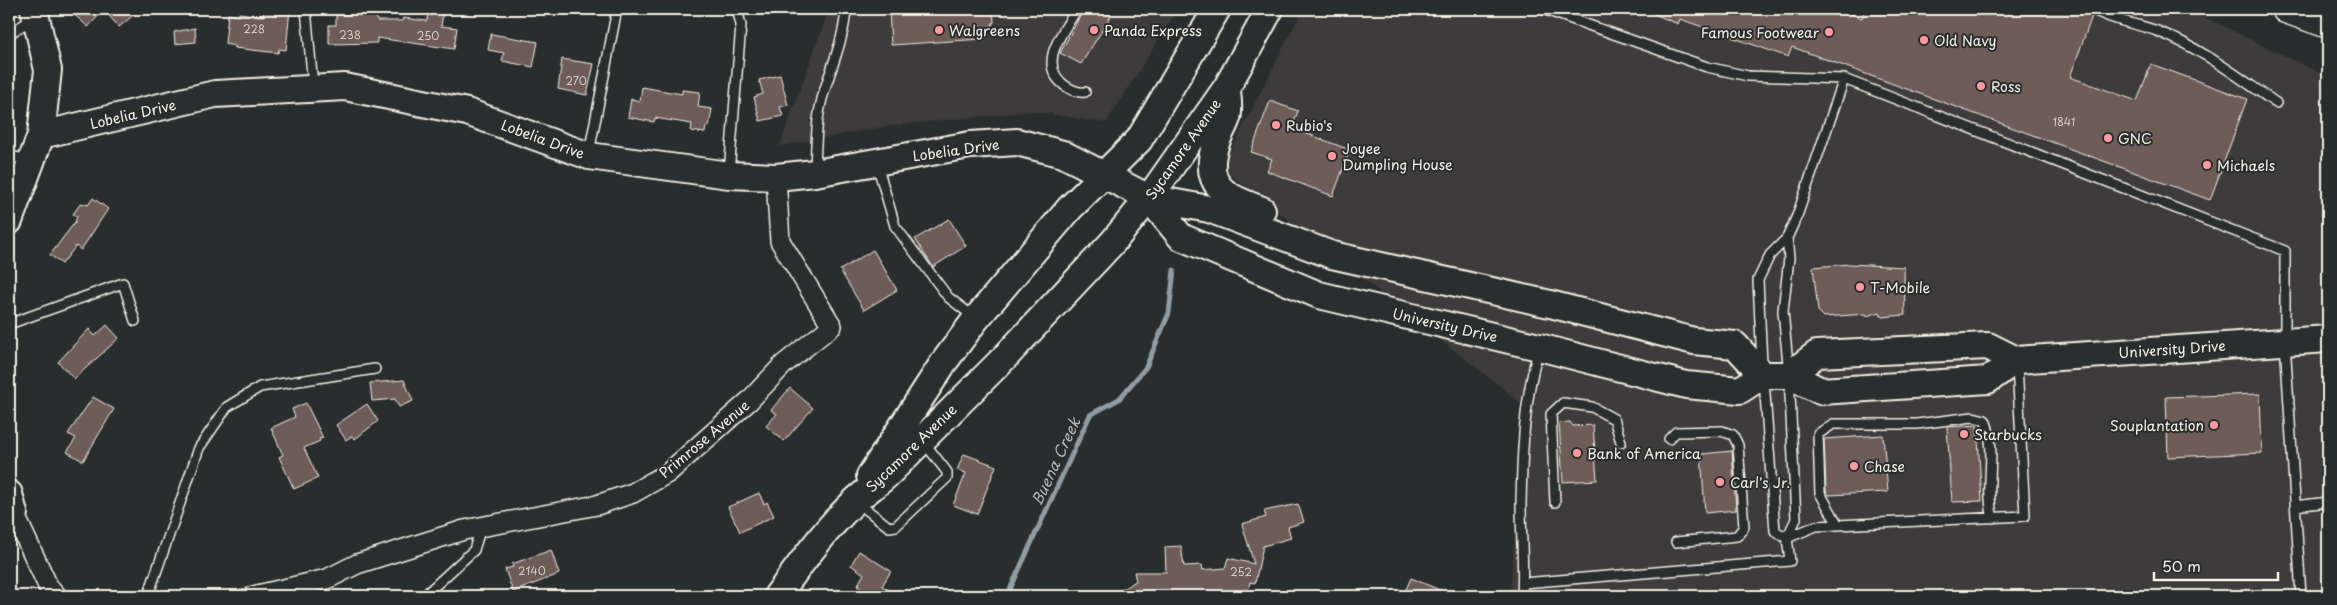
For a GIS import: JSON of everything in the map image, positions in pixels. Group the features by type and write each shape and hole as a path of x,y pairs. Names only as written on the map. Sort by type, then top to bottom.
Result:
{"highway":[{"path":"2286,9 2328,23"},
{"path":"2298,9 2328,23"}],"street":[{"name":"Sycamore Avenue","path":"855,500 944,362 976,319 1070,208 1139,140 1217,9"},
{"name":"Sycamore Avenue","path":"855,500 878,484 1013,348 1112,243 1148,198 1227,87 1270,9"},
{"path":"9,221 21,158 41,135 48,70 35,13"},
{"name":"Lobelia Drive","path":"41,135 215,94 344,87 467,112 589,156 729,175 776,178 815,173 970,145 1017,142 1063,154 1104,174"},
{"path":"1227,87 1228,116 1216,143 1212,162 1213,180 1231,198 1323,234 1360,261"},
{"name":"University Drive","path":"1104,174 1148,198 1209,209 1332,254 1550,304 1694,341 1735,345 1763,375 1740,390 1686,385 1539,347 1320,295 1181,237 1148,198"},
{"name":"Primrose Avenue","path":"253,596 327,579 357,564 464,530 596,504 640,489 668,473 749,401 784,364 832,326 780,241 776,178"},
{"name":"University Drive","path":"2016,360 2328,339"},
{"path":"1763,375 1789,375 1821,391 1988,380 2016,360 1988,346 1818,354 1789,375"},
{"path":"777,596 815,543 855,500"},
{"path":"11,507 48,586 57,596"}],"lane":[{"path":"306,9 314,88"},
{"path":"589,156 617,9"},
{"path":"729,175 741,25 737,9"},
{"path":"815,173 817,133 822,100 840,48 846,9"},
{"path":"1077,9 1053,49 1051,59 1054,72 1060,81 1075,92 1086,92"},
{"path":"1543,9 1707,67 1748,76 1844,79 2285,251 2285,342 2301,596"},
{"path":"2092,9 2106,17 2157,32 2209,57 2276,103"},
{"path":"9,34 35,13"},
{"path":"1787,538 1775,531 1758,280 1770,255 1787,238 1797,216 1844,79"},
{"path":"876,161 895,226 948,297 976,319"},
{"path":"1523,583 1790,561 1787,538 1796,519 1789,375 1783,311 1790,258 1787,238"},
{"path":"9,324 123,283 135,321"},
{"path":"1522,596 1521,504 1525,420 1530,380 1539,347"},
{"path":"1787,538 1816,526 2025,516 2016,360"},
{"path":"148,596 199,448 226,407 260,387 375,369"},
{"path":"1555,502 1550,414 1563,403 1592,408 1614,420 1621,442"},
{"path":"1838,525 1820,493 1818,434 1833,424 1917,424 1973,417 1986,420 1991,432 1988,501 1993,518"},
{"path":"1669,439 1676,432 1722,431 1733,435 1738,445 1744,527 1737,536 1676,542"},
{"path":"855,500 890,527 896,526 947,478 947,472 922,439"},
{"path":"2295,506 2328,502"},
{"path":"424,596 474,550 482,527"}],"shaded area":[{"path":"829,9 1178,9 1106,123 1033,111 888,126 780,146"},
{"path":"1303,9 2188,9 2328,77 2328,596 1510,596 1524,405 1222,168"}],"building":[{"path":"68,9 141,9 119,27 104,10 88,27"},
{"path":"264,9 290,9 286,50 279,49 278,53 235,48 235,46 225,44 228,14 239,16 239,13 263,16"},
{"name":"Walgreens","path":"889,9 993,9 994,22 982,39 891,45"},
{"path":"1084,9 1098,9 1111,16 1081,64 1060,53"},
{"path":"1642,9 1838,9 1862,18 1865,9 2080,9 2092,16 2070,77 2137,101 2151,64 2247,99 2210,200 1792,47 1788,57 1680,19 1678,24"},
{"path":"428,12 443,14 441,26 457,28 454,49 377,38 377,43 329,44 329,25 336,25 336,15 376,14 377,21 402,21 403,18 427,21"},
{"path":"195,28 196,42 175,44 174,32"},
{"path":"491,34 538,42 533,67 502,61 504,53 488,50"},
{"path":"562,59 594,64 587,95 558,89"},
{"path":"780,75 788,105 780,107 783,116 760,121 754,97 763,94 759,80"},
{"path":"642,87 682,94 682,90 700,92 698,107 712,109 709,127 706,126 705,133 691,131 692,124 655,118 654,122 628,117 631,99 640,101"},
{"path":"1270,101 1298,111 1292,128 1350,150 1333,196 1267,171 1272,159 1251,152"},
{"path":"93,198 108,209 81,250 76,246 62,264 50,255 75,222 77,217 73,214 81,203 88,205"},
{"path":"949,219 966,246 933,267 915,239"},
{"path":"873,250 897,290 864,310 840,270"},
{"name":"T-Mobile","path":"1850,264 1904,267 1905,315 1882,317 1880,312 1867,316 1866,314 1824,317 1818,311 1813,267"},
{"path":"107,325 119,338 74,379 58,362 89,329 95,336"},
{"path":"404,380 413,401 399,407 395,399 372,401 370,383"},
{"path":"790,388 813,408 784,441 766,426 777,414 771,410"},
{"name":"Souplantation","path":"2260,394 2262,453 2168,457 2166,397"},
{"path":"93,397 114,409 83,461 67,452 76,438 68,434"},
{"path":"306,403 323,438 304,448 318,478 294,489 279,457 283,455 271,428 295,417 292,409"},
{"path":"367,404 378,421 355,439 352,436 346,440 336,425"},
{"path":"1570,422 1573,426 1593,425 1597,480 1563,482 1559,423"},
{"path":"1977,425 1982,501 1952,502 1947,427"},
{"name":"Chase","path":"1883,435 1888,492 1829,495 1826,491 1824,439"},
{"name":"Carl's Jr.","path":"1732,451 1736,510 1705,513 1701,454"},
{"path":"964,454 996,466 977,514 953,505 966,473 957,470"},
{"path":"759,493 764,504 767,502 774,516 740,532 728,507"},
{"path":"1298,504 1304,522 1288,527 1291,538 1263,546 1255,583 1250,582 1247,596 1110,596 1136,581 1134,572 1166,572 1165,547 1181,546 1184,566 1202,565 1203,570 1225,568 1228,558 1254,564 1242,524 1266,517 1264,511"},
{"path":"551,550 559,574 513,592 505,569 513,567 512,564"},
{"path":"859,551 891,571 882,586 899,596 873,596 857,586 864,574 851,565"},
{"path":"1411,578 1454,596 1403,596"}],"waterway":[{"name":"Buena Creek","path":"1007,596 1090,415 1119,399 1146,367 1169,313 1174,270"}],"place":[{"name":"Walgreens","path":"939,30"},
{"name":"Panda Express","path":"1094,30"},
{"name":"Famous Footwear","path":"1829,32"},
{"name":"Old Navy","path":"1924,40"},
{"name":"Ross","path":"1981,86"},
{"name":"Rubio's","path":"1276,125"},
{"name":"GNC","path":"2108,138"},
{"name":"Joyee Dumpling House","path":"1332,156"},
{"name":"Michaels","path":"2207,165"},
{"name":"T-Mobile","path":"1860,287"},
{"name":"Souplantation","path":"2214,425"},
{"name":"Starbucks","path":"1964,434"},
{"name":"Bank of America","path":"1577,453"},
{"name":"Chase","path":"1854,466"},
{"name":"Carl's Jr.","path":"1720,482"}]}
